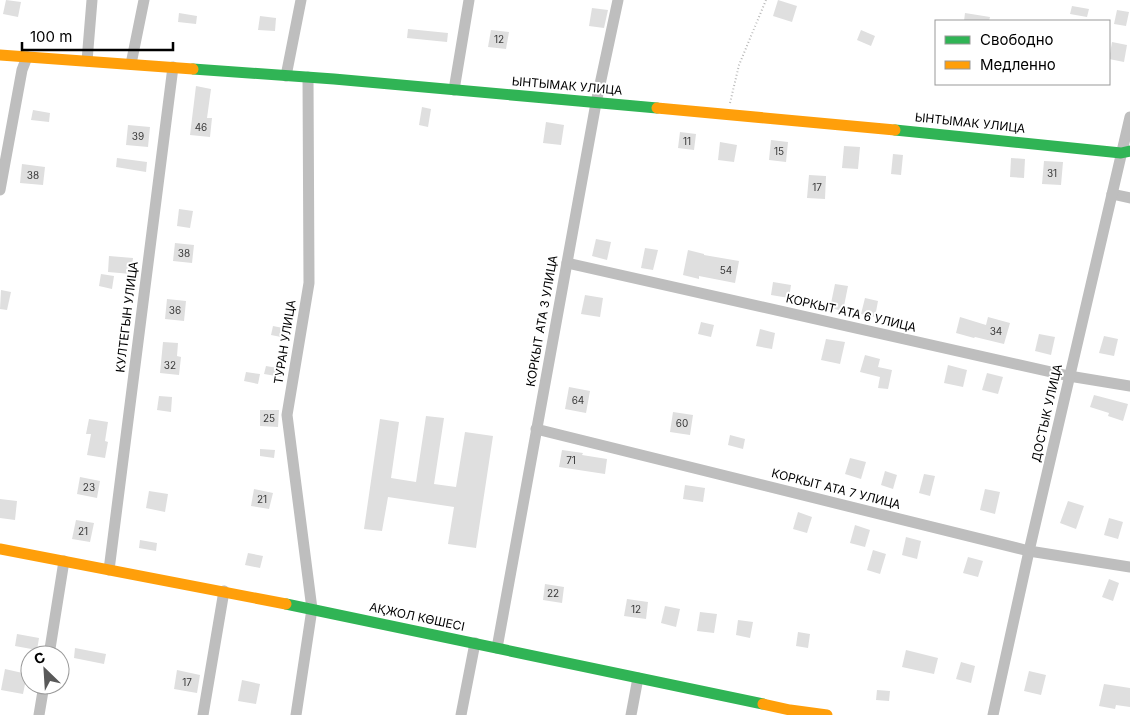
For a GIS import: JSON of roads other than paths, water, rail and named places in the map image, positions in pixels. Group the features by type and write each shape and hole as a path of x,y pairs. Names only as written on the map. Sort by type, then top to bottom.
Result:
{"street":[{"path":"87,61 92,0"},
{"path":"131,64 144,0"},
{"path":"286,76 300,0"},
{"path":"454,90 469,0"},
{"name":"КОРКЫТ АТА 3 УЛИЦА","path":"496,648 596,103 618,0"},
{"name":"ЫНТЫМАК УЛИЦА","path":"0,55 308,77 928,132 1125,152"},
{"path":"0,190 22,70 27,56"},
{"name":"КУЛТЕГЫН УЛИЦА","path":"109,570 173,68"},
{"name":"ТУРАН УЛИЦА","path":"296,715 312,609 287,415 309,283 308,77"},
{"name":"ДОСТЫК УЛИЦА","path":"993,715 1069,376 1112,194 1125,152 1130,117"},
{"path":"1112,194 1130,198"},
{"name":"КОРКЫТ АТА 6 УЛИЦА","path":"567,263 1069,376 1130,386"},
{"name":"КОРКЫТ АТА 7 УЛИЦА","path":"536,430 1029,551 1130,567"},
{"name":"АҚЖОЛ КӨШЕСІ","path":"0,549 312,609 789,712 827,715"},
{"path":"51,645 64,561"},
{"path":"203,715 224,591"},
{"path":"461,715 474,644"},
{"path":"631,715 638,678"},
{"path":"39,715 42,695"}]}
